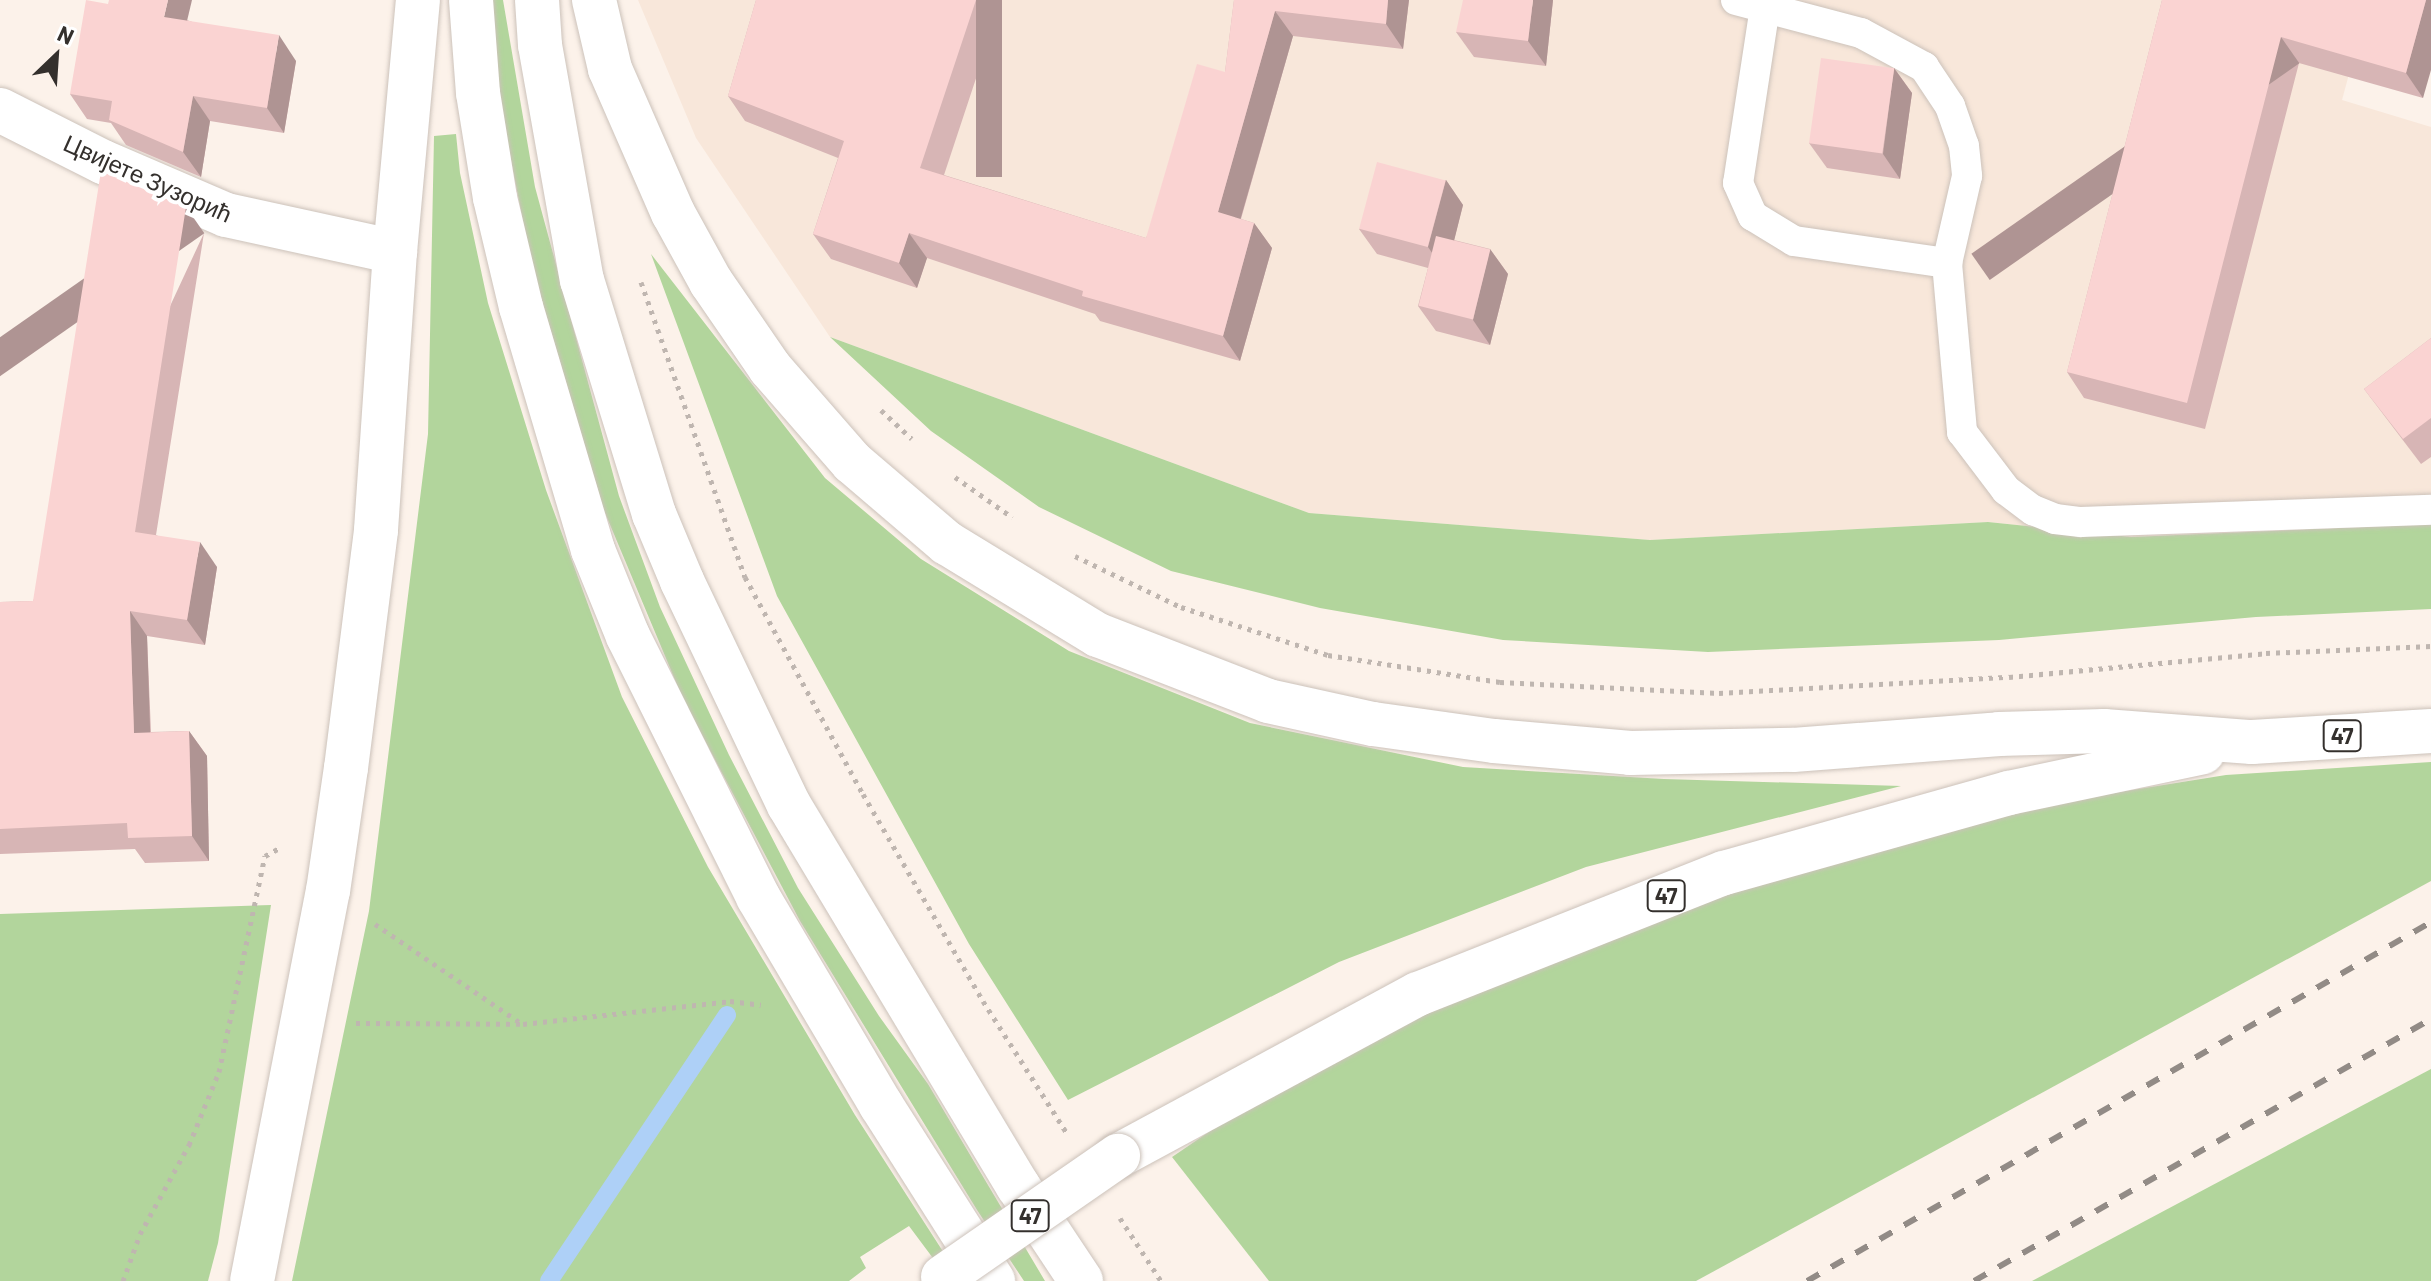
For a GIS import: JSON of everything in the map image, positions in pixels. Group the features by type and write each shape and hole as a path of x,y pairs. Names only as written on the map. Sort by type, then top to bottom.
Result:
{"main road":[{"path":"252,1281 328,891 376,530 395,252 418,0"},
{"path":"471,0 478,93 495,198 521,307 593,550 628,636 751,883 815,994 993,1281"},
{"path":"537,0 545,75 582,280 654,514 682,581 789,805 1018,1186 1081,1281"},
{"path":"594,0 610,69 673,213 711,282 770,368 852,462 947,543 1098,635 1268,701 1373,724 1494,741 1630,753 1793,750 1999,734 2104,731 2252,742"},
{"name":"Цвијете Зузорић","path":"0,110 128,174 226,215 395,252"},
{"name":"47","path":"940,1279 1118,1156 1418,994 1724,873 2009,793 2252,742 2431,731"}],"lane":[{"path":"1947,263 1794,241 1753,216 1738,183 1750,3 1861,33 1924,67 1950,106 1964,146 1967,176 1947,263 1962,432 2006,490 2033,510 2055,519 2081,522 2431,510"}],"path":[{"path":"639,277 745,577 887,835 983,1001 1072,1142"},
{"path":"874,404 919,446"},
{"path":"953,475 1013,518"},
{"path":"1063,550 1181,607 1328,655 1500,682 1719,693 2009,677 2266,653 2431,646"},
{"path":"278,862 283,832"},
{"path":"123,1281 140,1234 189,1145 219,1072 265,856 281,847"},
{"path":"328,891 523,1024"},
{"path":"303,1023 523,1024 730,1001 764,1006 815,994"},
{"path":"1112,1206 1161,1281"}],"shaded area":[{"path":"638,0 2369,0 2342,100 2431,127 2431,524 2131,537 1988,522 1650,540 1309,513 830,337 696,138"}],"green space":[{"path":"488,0 503,0 535,187 619,496 660,607 729,755 798,888 879,1016 928,1084 1045,1281 1024,1281 977,1210 800,921 683,699 603,508 532,267 500,104"},
{"path":"456,134 460,173 488,303 546,490 622,697 708,867 855,1115 962,1281 950,1281 909,1226 860,1257 866,1268 849,1281 292,1281 369,911 428,434 434,136"},
{"path":"651,254 825,478 921,559 1069,651 1250,723 1463,767 1664,779 1901,786 1586,867 1339,962 1068,1100 969,944 777,596"},
{"path":"830,337 1309,513 1650,540 1988,522 2131,537 2431,524 2431,609 2256,617 1999,640 1708,652 1503,640 1320,608 1171,571 1039,507 931,431"},
{"path":"2431,762 2431,881 1696,1281 1269,1281 1172,1157 1406,998 1688,893 1981,814 2226,775"},
{"path":"271,905 218,1243 208,1281 0,1281 0,914"},
{"path":"2431,1069 2431,1281 2032,1281"}],"building":[{"path":"86,0 108,4 109,0 168,0 164,17 279,35 267,108 193,96 183,152 109,120 112,101 70,94"},
{"path":"756,0 976,0 920,168 1146,238 1197,64 1225,72 1234,0 1388,0 1386,24 1275,11 1218,212 1254,223 1223,336 1082,296 1083,291 909,233 899,263 813,234 844,141 728,96"},
{"path":"1463,0 1533,0 1528,41 1456,32"},
{"path":"2162,0 2426,0 2406,73 2281,37 2187,403 2067,372"},
{"path":"1821,58 1894,68 1882,153 1809,143"},
{"path":"1377,162 1446,180 1428,247 1359,229"},
{"path":"101,171 186,207 135,532 200,542 187,620 130,611 134,733 189,731 192,836 128,838 127,823 0,829 0,602 33,601"},
{"path":"1436,236 1490,250 1473,319 1419,306"},
{"path":"2431,338 2431,418 2403,439 2364,389"}],"waterway":[{"path":"549,1281 727,1015"}],"railway":[{"path":"1807,1281 2431,922"},
{"path":"1974,1281 2431,1019"}]}
